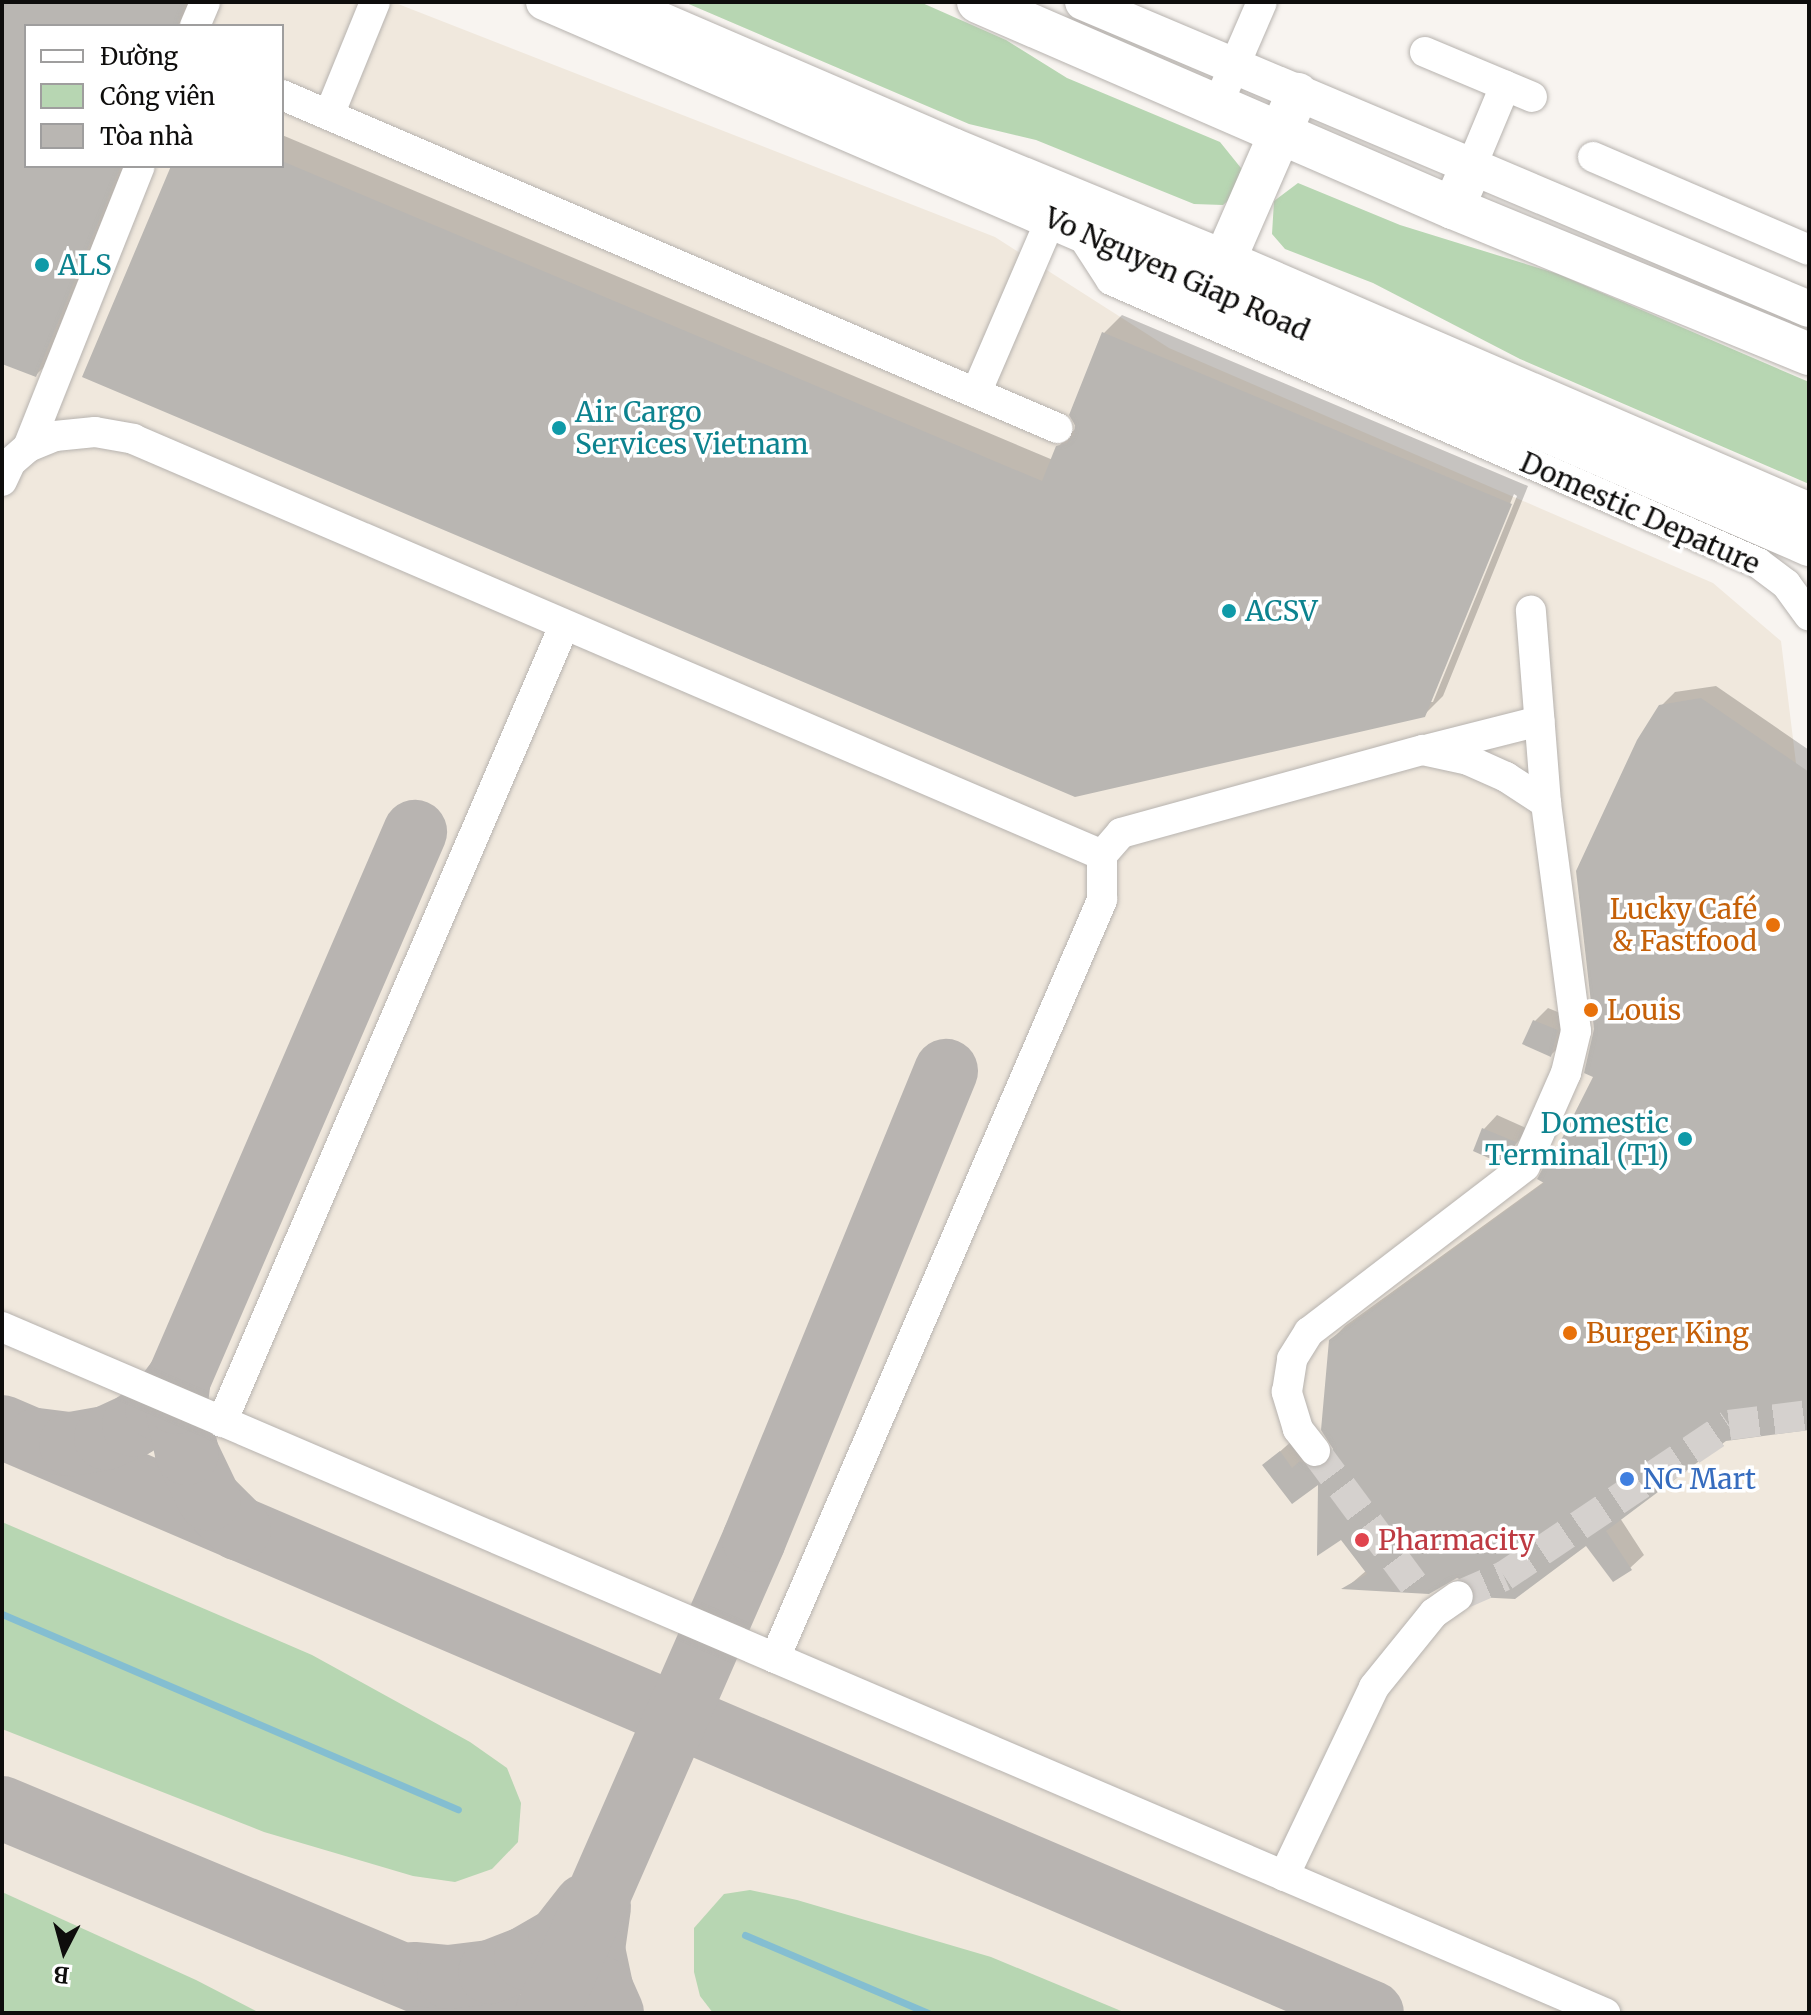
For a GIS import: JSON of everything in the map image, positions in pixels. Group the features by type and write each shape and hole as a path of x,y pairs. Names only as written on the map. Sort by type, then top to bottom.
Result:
{"highway":[{"name":"Vo Nguyen Giap Road","path":"611,2 952,149 1064,215 1468,366 1809,514"},
{"path":"978,2 1453,208 1809,354"},
{"path":"1218,275 1297,94"},
{"path":"1453,208 1472,165"}],"main road":[{"name":"Vo Nguyen Giap Road","path":"544,2 999,196 1064,215"},
{"path":"1083,2 1137,12 1234,66 1297,94 1809,309"},
{"path":"952,149 999,196"},
{"name":"Vo Nguyen Giap Road","path":"1218,275 1485,408 1809,548"},
{"path":"1468,366 1485,408"}],"lane":[{"path":"196,24 205,2"},
{"path":"329,115 375,2"},
{"path":"1217,106 1262,2"},
{"path":"1117,62 1137,12"},
{"path":"1425,52 1518,92 1472,165"},
{"path":"284,96 1057,428"},
{"path":"1593,157 1809,250"},
{"path":"28,447 139,168"},
{"path":"976,393 1064,215"},
{"name":"Domestic Depature","path":"1064,215 1111,280 1758,563 1786,584 1809,616"},
{"path":"2,481 11,462 28,447 55,436 95,432 133,439 1102,855"},
{"path":"1315,1451 1298,1429 1287,1392 1292,1359 1309,1332 1525,1166 1566,1073 1576,1031 1546,803 1531,611"},
{"path":"222,1422 564,626"},
{"path":"775,1658 1102,900 1102,855 1121,833 1540,721"},
{"path":"1423,750 1468,760 1506,777 1546,803"},
{"path":"2,1327 1605,2013"},
{"path":"1284,1876 1374,1687 1437,1601"}],"shaded area":[{"path":"2,2 393,2 995,237 1169,348 1713,583 1781,641 1809,869 1809,2013 2,2013"}],"green space":[{"path":"684,2 920,2 1006,40 1067,78 1220,142 1245,173 1238,192 1223,205 1194,204 1036,140 969,124"},
{"path":"1298,183 1400,225 1558,274 1809,382 1809,484 1520,359 1373,283 1285,249 1272,234 1274,201"},
{"path":"2,1522 312,1655 470,1742 507,1768 521,1803 518,1842 492,1869 455,1882 413,1876 264,1832 2,1729"},
{"path":"750,1890 797,1900 991,1957 1126,2013 713,2013 700,1996 694,1972 694,1928 724,1894"},
{"path":"2,1892 196,1980 260,2013 2,2013"}],"building":[{"name":"ALS","path":"2,2 186,2 178,24 24,24 24,168 120,168 36,377 2,364"},
{"name":"Air Cargo Services Vietnam","path":"284,162 1042,481 1056,446 1067,443 1074,434 1075,425 1069,415 1102,332 1512,504 1425,717 1075,797 82,377 170,168 284,168"},
{"name":"Domestic Terminal (T1)","path":"1701,698 1809,772 1809,1430 1726,1441 1606,1531 1632,1570 1613,1582 1586,1546 1515,1599 1476,1597 1472,1585 1457,1578 1429,1594 1341,1589 1367,1574 1341,1540 1317,1556 1318,1485 1292,1504 1262,1465 1280,1451 1292,1468 1300,1461 1317,1469 1327,1465 1333,1449 1321,1430 1329,1340 1544,1183 1537,1179 1549,1157 1552,1158 1593,1077 1584,1073 1594,1029 1576,871 1637,740 1659,705"},
{"path":"1533,1020 1558,1030 1551,1057 1522,1044"},
{"path":"1482,1128 1516,1142 1510,1155 1500,1163 1473,1151"}],"waterway":[{"path":"2,1614 458,1809"},
{"path":"745,1935 928,2013"}],"taxiway":[{"path":"239,1529 209,1499 187,1453 176,1402 179,1379 415,832"},
{"path":"547,2013 754,1540 946,1071"},
{"path":"37,1440 71,1444 106,1438 134,1425 157,1408 179,1379"},
{"path":"2,1427 1372,2013"},
{"path":"2,1808 494,2013"},
{"path":"414,1974 449,1977 490,1972 526,1958 560,1938 585,1906"},
{"path":"599,1907 593,1949 601,1988 612,2013"}],"tunnel":[{"path":"1458,1596 1504,1576 1729,1425 1809,1415"},
{"path":"1315,1451 1421,1594"}],"place":[{"name":"ALS","path":"42,265"},
{"name":"Air Cargo Services Vietnam","path":"559,428"},
{"name":"ACSV","path":"1229,611"},
{"name":"Lucky Café & Fastfood","path":"1773,925"},
{"name":"Louis","path":"1591,1010"},
{"name":"Domestic Terminal (T1)","path":"1685,1139"},
{"name":"Burger King","path":"1570,1333"},
{"name":"NC Mart","path":"1627,1479"},
{"name":"Pharmacity","path":"1362,1540"}]}
